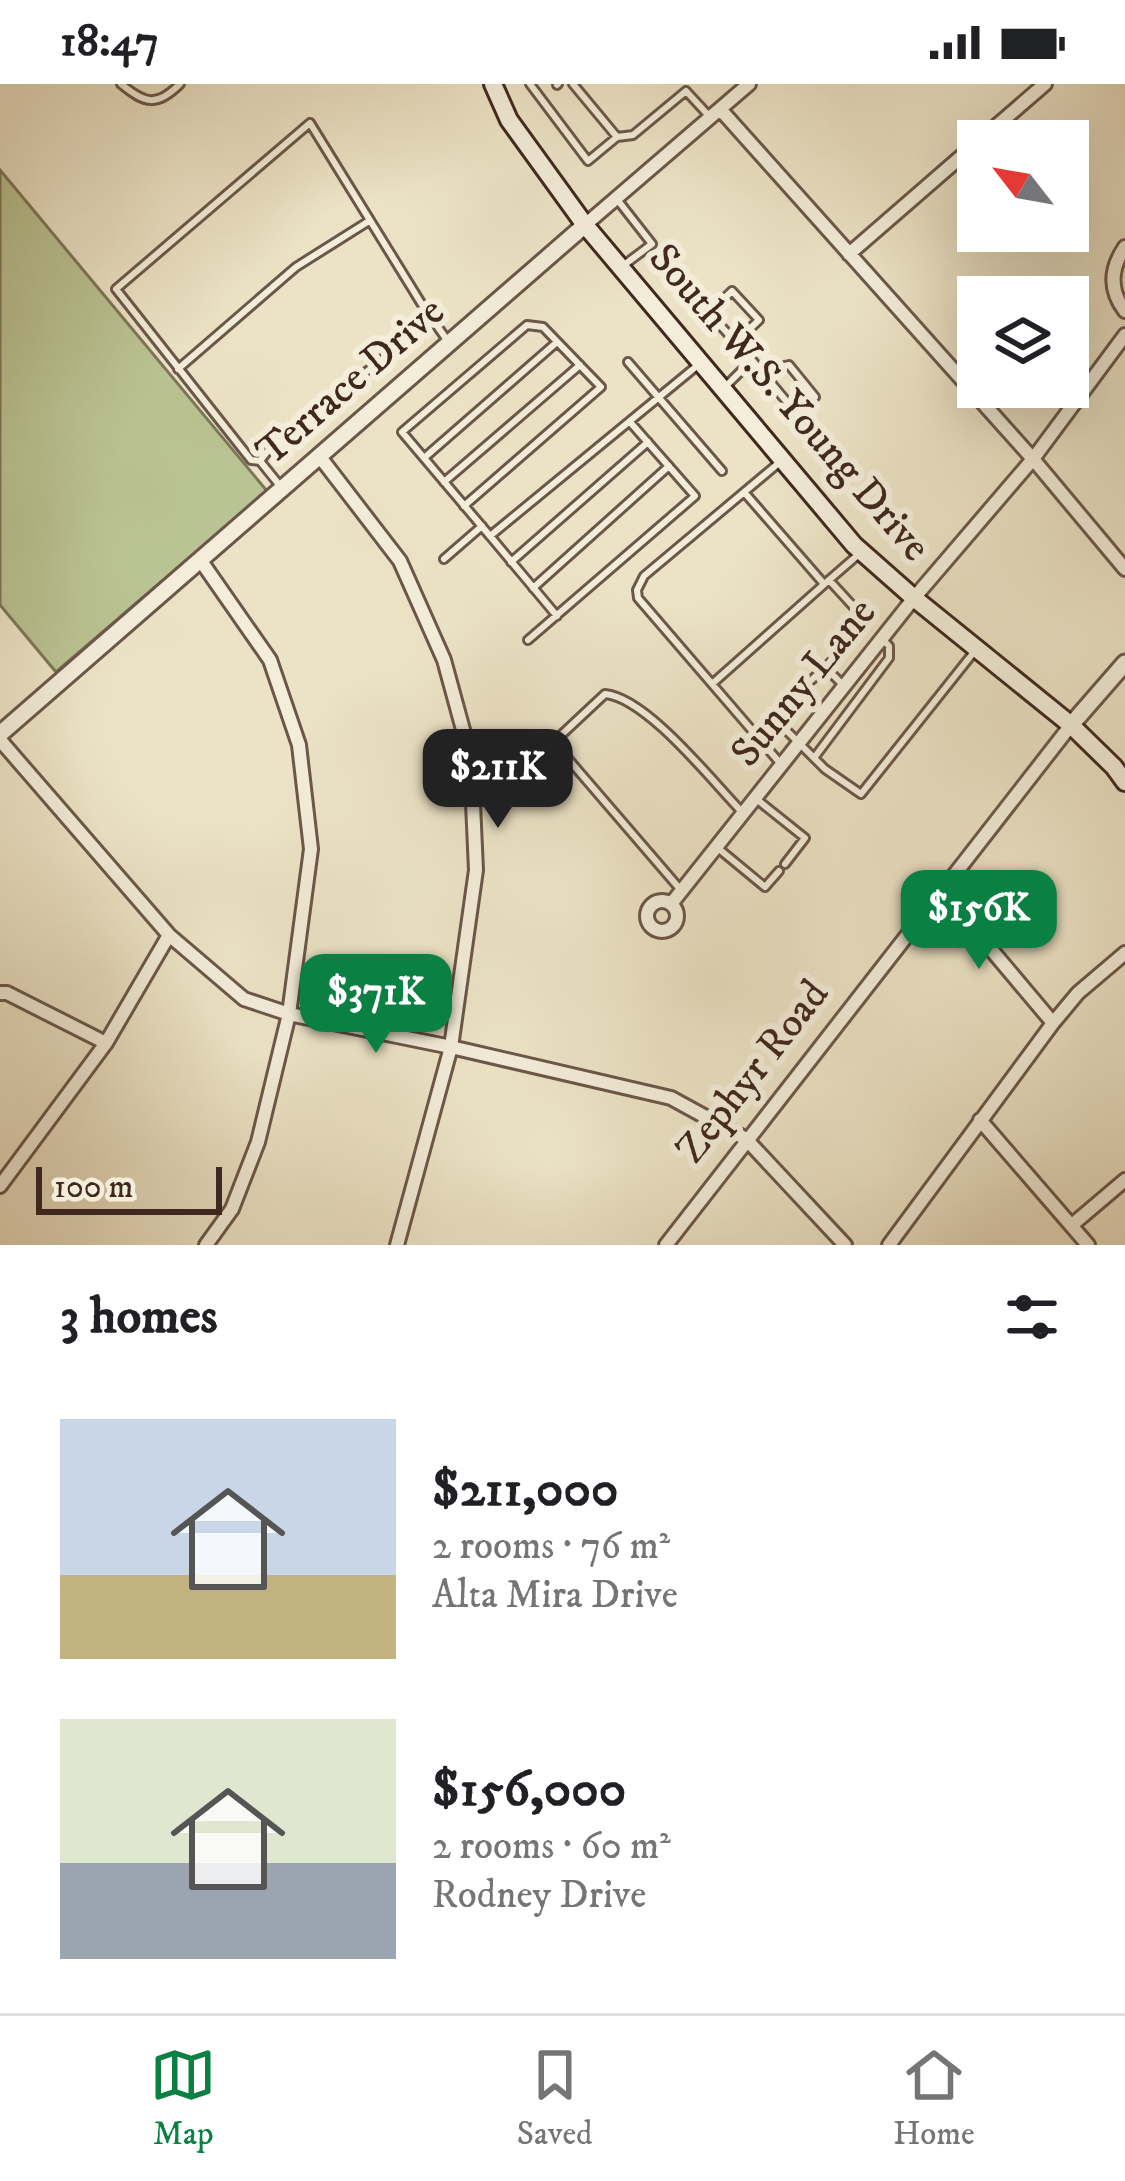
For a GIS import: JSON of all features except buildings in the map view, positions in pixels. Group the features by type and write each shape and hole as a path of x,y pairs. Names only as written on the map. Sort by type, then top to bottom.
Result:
{"main road":[{"name":"South W.S. Young Drive","path":"493,84 509,120 585,225 861,551 1071,725 1125,782"}],"street":[{"path":"1003,120 1045,84"},
{"name":"Terrace Drive","path":"0,737 747,85"},
{"path":"715,113 849,254 1125,569"},
{"path":"849,254 957,160"},
{"path":"1125,247 1114,267 1113,289 1125,311"},
{"name":"Sunny Lane","path":"671,904 914,598 1033,459 1125,335"},
{"path":"320,457 400,561 444,660 470,759 476,870 451,1047 397,1245"},
{"path":"200,561 270,660 299,745 310,849 289,1014 258,1142 232,1209 206,1245"},
{"name":"Zephyr Road","path":"666,1245 940,890 1125,663"},
{"path":"0,737 169,935 244,999 289,1014 671,1097 746,1139 845,1245"},
{"path":"940,890 1053,1023"},
{"path":"0,1186 106,1043 169,935"},
{"path":"890,1245 1053,1023 1078,993 1125,953"},
{"path":"0,993 106,1043"},
{"path":"980,1120 1088,1245"},
{"path":"1072,1225 1125,1180"}],"lane":[{"path":"121,84 138,98 154,101 180,84"},
{"path":"530,84 544,95 588,161 617,137 633,135 686,91 715,113"},
{"path":"568,99 576,88 617,137"},
{"path":"579,112 590,104"},
{"path":"590,126 601,118"},
{"path":"561,126 569,119"},
{"path":"283,489 260,461 250,460 116,289 310,123 449,343"},
{"path":"572,140 580,134"},
{"path":"616,199 652,244 621,268"},
{"path":"177,369 296,267 369,221"},
{"path":"736,342 759,320 732,291 709,313 797,413 815,397 789,365 768,378"},
{"path":"260,461 432,319"},
{"path":"464,506 601,386 544,327 527,325 402,432 556,616"},
{"path":"424,458 558,341"},
{"path":"723,389 752,360"},
{"path":"628,362 722,471"},
{"path":"490,536 701,362"},
{"path":"444,482 580,365"},
{"path":"529,640 695,496 630,422"},
{"path":"512,562 648,442"},
{"path":"782,764 638,598 637,590 644,576 783,460"},
{"path":"533,588 669,466"},
{"path":"743,492 862,616 854,638 779,708 778,722 834,777 861,794 976,649"},
{"path":"444,559 482,526"},
{"path":"712,684 861,551"},
{"path":"814,758 890,658 882,638"},
{"path":"824,666 852,708"},
{"path":"860,666 875,679"},
{"path":"681,890 557,746 558,738 605,694 619,695 646,712 743,813"},
{"path":"755,798 806,838 785,864"},
{"path":"716,847 765,886 778,872"}],"green space":[{"path":"0,170 267,491 56,672 0,605"}]}
